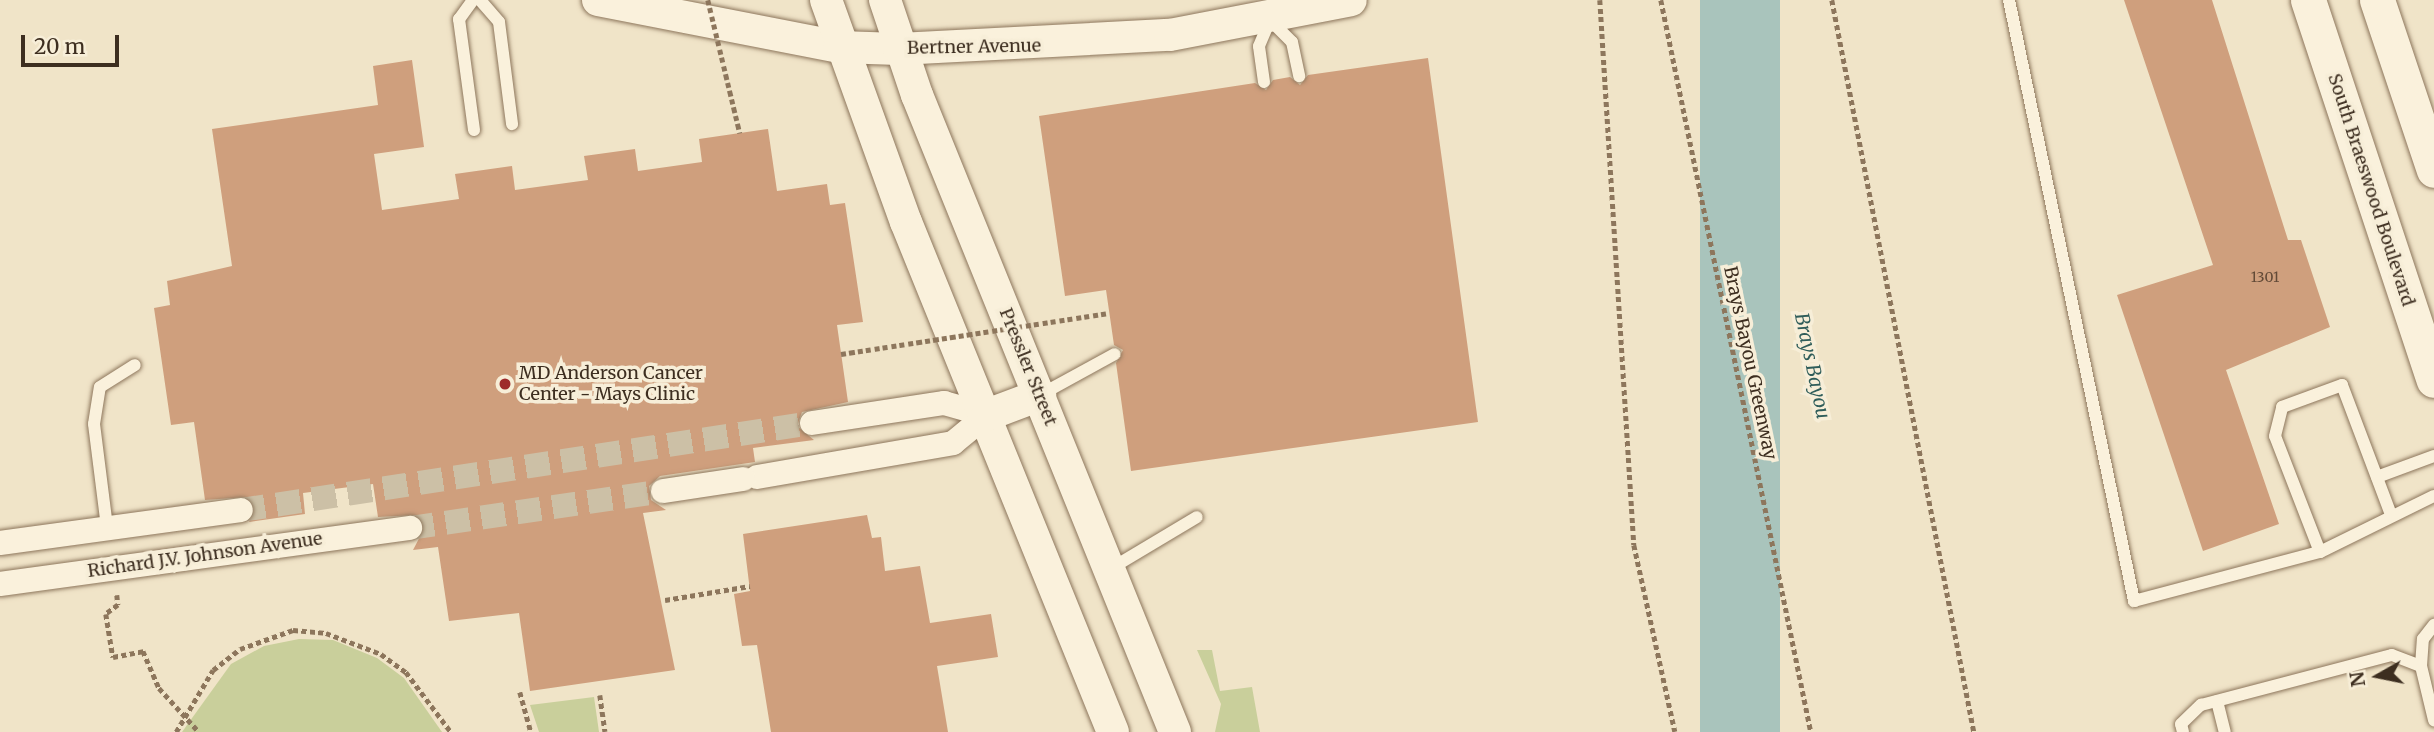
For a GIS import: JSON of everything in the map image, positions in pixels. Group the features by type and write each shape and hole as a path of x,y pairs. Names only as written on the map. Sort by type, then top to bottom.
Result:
{"main road":[{"name":"South Braeswood Boulevard","path":"2308,0 2434,380"},
{"path":"2377,0 2434,170"}],"street":[{"name":"Bertner Avenue","path":"598,0 839,47 899,48 1070,45 1268,10 1347,1"},
{"path":"826,0 839,47 1113,732"},
{"name":"Pressler Street","path":"885,0 899,48 1175,732"},
{"path":"663,491 953,443 988,415 1040,396"},
{"path":"811,423 944,403 988,415"},
{"path":"0,542 242,510"},
{"path":"107,527 113,567"},
{"name":"Richard J.V. Johnson Avenue","path":"0,584 410,528"}],"lane":[{"path":"474,0 458,19 474,130"},
{"path":"480,0 499,22 512,124"},
{"path":"2009,0 2134,601 2320,552 2434,496"},
{"path":"1268,10 1292,43 1299,76"},
{"path":"1264,82 1259,46 1268,10"},
{"path":"1040,396 1115,354"},
{"path":"107,527 94,425 100,387 135,365"},
{"path":"2320,552 2274,436 2281,407 2342,385 2391,515"},
{"path":"2376,477 2434,456"},
{"path":"1110,569 1196,517"},
{"path":"2434,625 2423,639 2421,666 2434,720"},
{"path":"2183,732 2181,724 2201,705 2392,655 2421,666"},
{"path":"2217,701 2225,732"}],"path":[{"path":"708,0 740,133"},
{"path":"1600,0 1634,545 1675,732"},
{"name":"Brays Bayou Greenway","path":"1661,0 1811,732"},
{"path":"1832,0 1974,732"},
{"path":"841,354 1109,313"},
{"path":"113,567 118,605 106,614 113,657 143,651 150,674 181,719 199,732"},
{"path":"664,600 750,586"},
{"path":"176,732 181,719 213,670 240,649 293,631 326,633 382,654 406,673 451,732"},
{"path":"520,692 531,732"},
{"path":"600,695 605,732"}],"green space":[{"path":"299,639 333,640 377,658 404,678 442,732 182,732 231,664 264,646"},
{"path":"1197,650 1212,650 1220,691 1252,687 1260,732 1215,732 1221,704"},
{"path":"594,697 599,732 539,732 530,705"}],"water":[{"path":"1700,0 1780,0 1780,732 1700,732"}],"building":[{"path":"2124,0 2212,0 2288,240 2301,240 2330,327 2226,370 2279,524 2203,551 2117,295 2213,265"},
{"path":"1428,58 1478,422 1131,471 1116,363 1123,350 1114,345 1106,290 1065,296 1039,116 1255,83 1266,90 1273,80 1290,77 1300,85 1308,75"},
{"name":"MD Anderson Cancer Center - Mays Clinic","path":"412,60 424,147 374,154 382,210 459,199 455,174 512,166 515,190 588,180 584,156 635,149 638,171 702,162 699,139 768,129 777,191 827,184 830,205 845,203 863,322 837,325 848,402 802,412 797,426 814,440 753,448 755,462 660,476 649,486 651,500 666,510 643,513 675,670 530,691 519,613 449,621 438,547 413,550 425,527 416,515 378,517 373,484 303,493 305,514 249,522 256,509 247,497 205,500 194,422 171,425 154,308 170,305 167,281 232,266 212,129 378,105 373,66"},
{"path":"867,515 872,538 881,537 885,571 920,566 930,623 991,614 998,657 937,666 948,732 771,732 757,645 742,646 734,594 750,591 743,534"}],"tunnel":[{"path":"241,510 812,423"},
{"path":"410,528 663,491"}],"place":[{"name":"MD Anderson Cancer Center - Mays Clinic","path":"505,384"}],"water label":[{"name":"Brays Bayou","path":"1812,366"}]}
